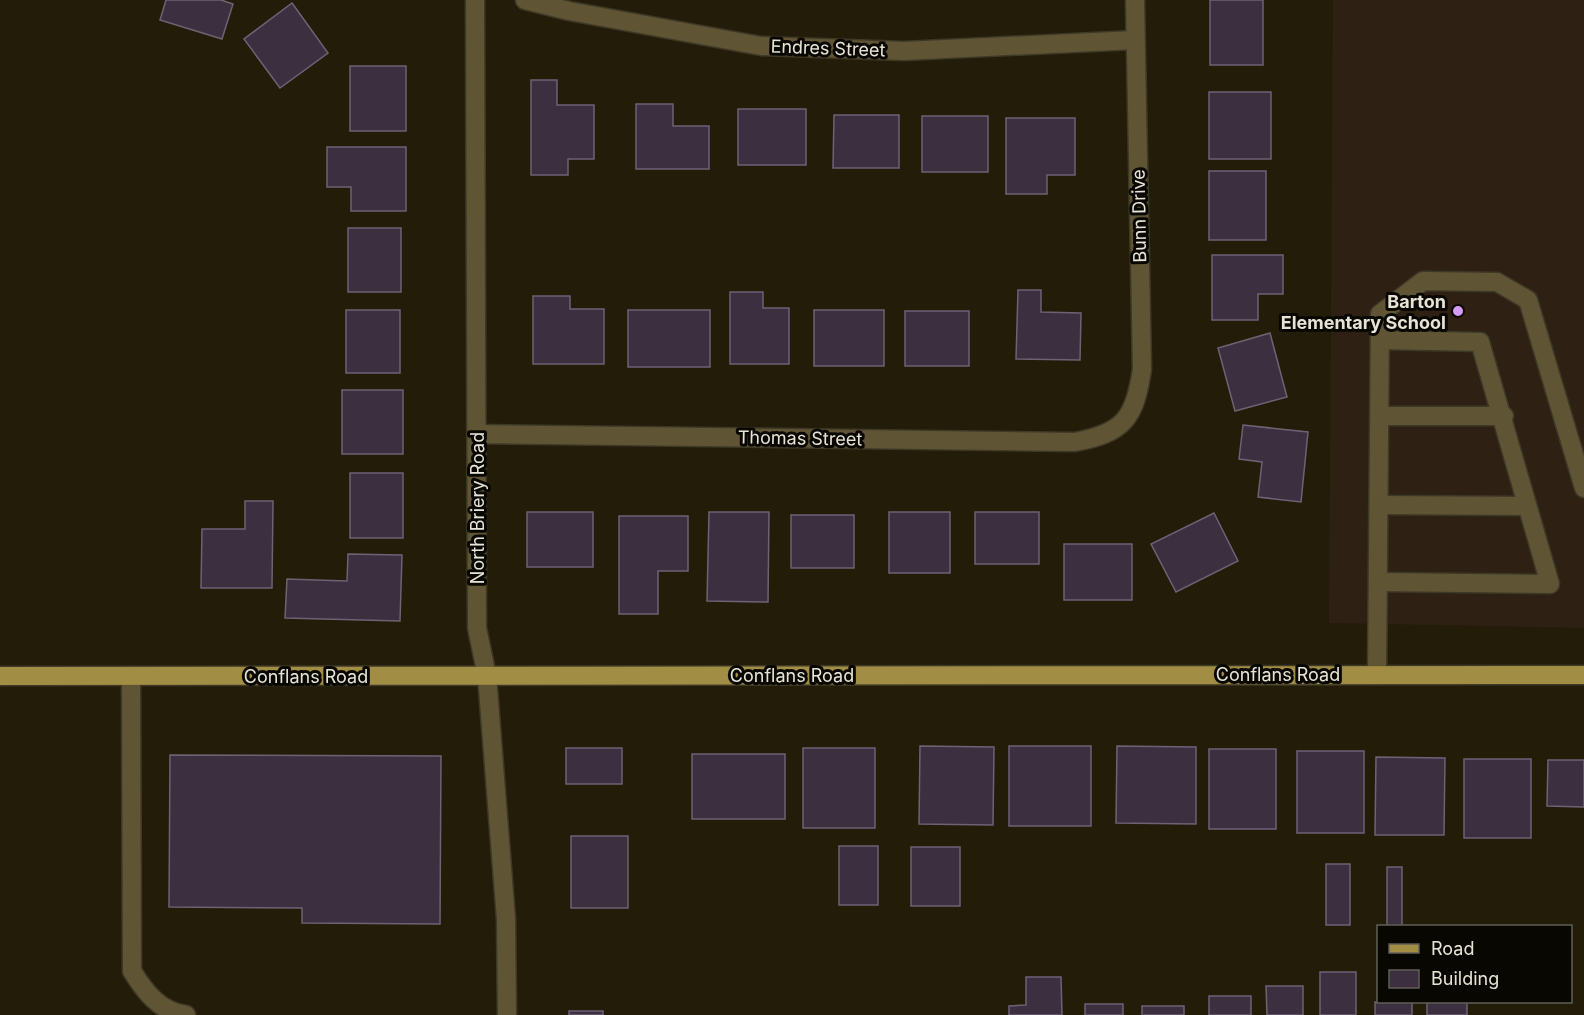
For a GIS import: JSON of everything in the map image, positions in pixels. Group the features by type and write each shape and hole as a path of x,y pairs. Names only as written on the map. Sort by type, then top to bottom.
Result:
{"main road":[{"name":"Conflans Road","path":"0,676 1584,675"}],"street":[{"name":"North Briery Road","path":"475,0 477,628 488,676 506,919 507,1015"},
{"name":"Endres Street","path":"525,0 569,11 761,46 904,51 1135,40"},
{"name":"Bunn Drive","path":"1120,427 1128,417 1139,390 1142,369 1136,0"},
{"path":"1377,674 1380,314 1423,280 1497,282 1528,300 1584,488"},
{"path":"1378,582 1550,584 1526,506 1504,417 1480,342 1380,340"},
{"path":"1380,416 1504,417"},
{"name":"Thomas Street","path":"477,434 1075,442 1095,439 1120,427"},
{"path":"1379,505 1526,506"},
{"path":"131,676 132,971 146,994 172,1013 186,1015"}],"shaded area":[{"name":"Barton Elementary School","path":"1333,0 1584,0 1584,628 1329,623"}],"building":[{"path":"166,0 221,0 233,4 222,39 160,20"},
{"path":"1210,0 1263,0 1263,65 1210,65"},
{"path":"292,3 328,53 280,88 244,39"},
{"path":"350,66 406,66 406,131 350,131"},
{"path":"531,80 557,80 557,105 594,105 594,159 568,159 568,175 531,175"},
{"path":"1209,92 1271,92 1271,159 1209,159"},
{"path":"636,104 673,104 673,126 709,126 709,169 636,169"},
{"path":"738,109 806,109 806,165 738,165"},
{"path":"834,115 899,115 899,168 833,168"},
{"path":"922,116 988,116 988,172 922,172"},
{"path":"1006,118 1075,118 1075,175 1047,175 1047,194 1006,194"},
{"path":"327,147 406,147 406,211 351,211 351,187 327,187"},
{"path":"1209,171 1266,171 1266,240 1209,240"},
{"path":"348,228 401,228 401,292 348,292"},
{"path":"1212,255 1283,255 1283,294 1258,294 1258,320 1212,320"},
{"path":"1018,290 1041,290 1041,312 1081,313 1080,360 1016,359"},
{"path":"730,292 763,292 763,308 789,308 789,364 730,364"},
{"path":"533,296 570,296 570,309 604,309 604,364 533,364"},
{"path":"346,310 400,310 400,373 346,373"},
{"path":"628,310 710,310 710,367 628,367"},
{"path":"814,310 884,310 884,366 814,366"},
{"path":"905,311 969,311 969,366 905,366"},
{"path":"1270,333 1287,397 1235,411 1218,348"},
{"path":"342,390 403,390 403,454 342,454"},
{"path":"1243,425 1308,432 1301,502 1258,497 1262,462 1239,459"},
{"path":"350,473 403,473 403,538 350,538"},
{"path":"245,501 273,501 272,588 201,588 202,529 245,529"},
{"path":"527,512 593,512 593,567 527,567"},
{"path":"709,512 769,512 768,602 707,601"},
{"path":"889,512 950,512 950,573 889,573"},
{"path":"975,512 1039,512 1039,564 975,564"},
{"path":"1214,513 1238,561 1176,592 1151,544"},
{"path":"791,515 854,515 854,568 791,568"},
{"path":"619,516 688,516 688,571 658,571 658,614 619,614"},
{"path":"1064,544 1132,544 1132,600 1064,600"},
{"path":"348,554 402,555 400,621 285,618 287,579 347,581"},
{"path":"920,746 994,747 993,825 919,824"},
{"path":"1009,746 1091,746 1091,826 1009,826"},
{"path":"1117,746 1196,747 1196,824 1116,823"},
{"path":"566,748 622,748 622,784 566,784"},
{"path":"803,748 875,748 875,828 803,828"},
{"path":"1209,749 1276,749 1276,829 1209,829"},
{"path":"1297,751 1364,751 1364,833 1297,833"},
{"path":"692,754 785,754 785,819 692,819"},
{"path":"170,755 441,756 440,924 302,923 302,908 169,907"},
{"path":"1376,757 1445,758 1444,835 1375,835"},
{"path":"1464,759 1531,759 1531,838 1464,838"},
{"path":"1548,760 1584,760 1584,807 1547,806"},
{"path":"571,836 628,836 628,908 571,908"},
{"path":"839,846 878,846 878,905 839,905"},
{"path":"911,847 960,847 960,906 911,906"},
{"path":"1326,864 1350,864 1350,925 1326,925"},
{"path":"1387,867 1402,867 1402,925 1387,925"},
{"path":"1320,972 1356,972 1356,1015 1320,1015"},
{"path":"1026,977 1061,977 1062,1015 1009,1015 1009,1006 1026,1005"},
{"path":"1266,986 1303,986 1303,1015 1267,1015"},
{"path":"1209,996 1251,996 1251,1015 1209,1015"},
{"path":"1375,1002 1412,1003 1412,1015 1375,1015"},
{"path":"1427,1003 1467,1003 1467,1015 1427,1015"},
{"path":"1085,1004 1123,1004 1123,1015 1085,1015"},
{"path":"1142,1006 1184,1006 1184,1015 1142,1015"},
{"path":"569,1011 603,1011 603,1015 569,1015"}],"place":[{"name":"Barton Elementary School","path":"1458,311"}]}
